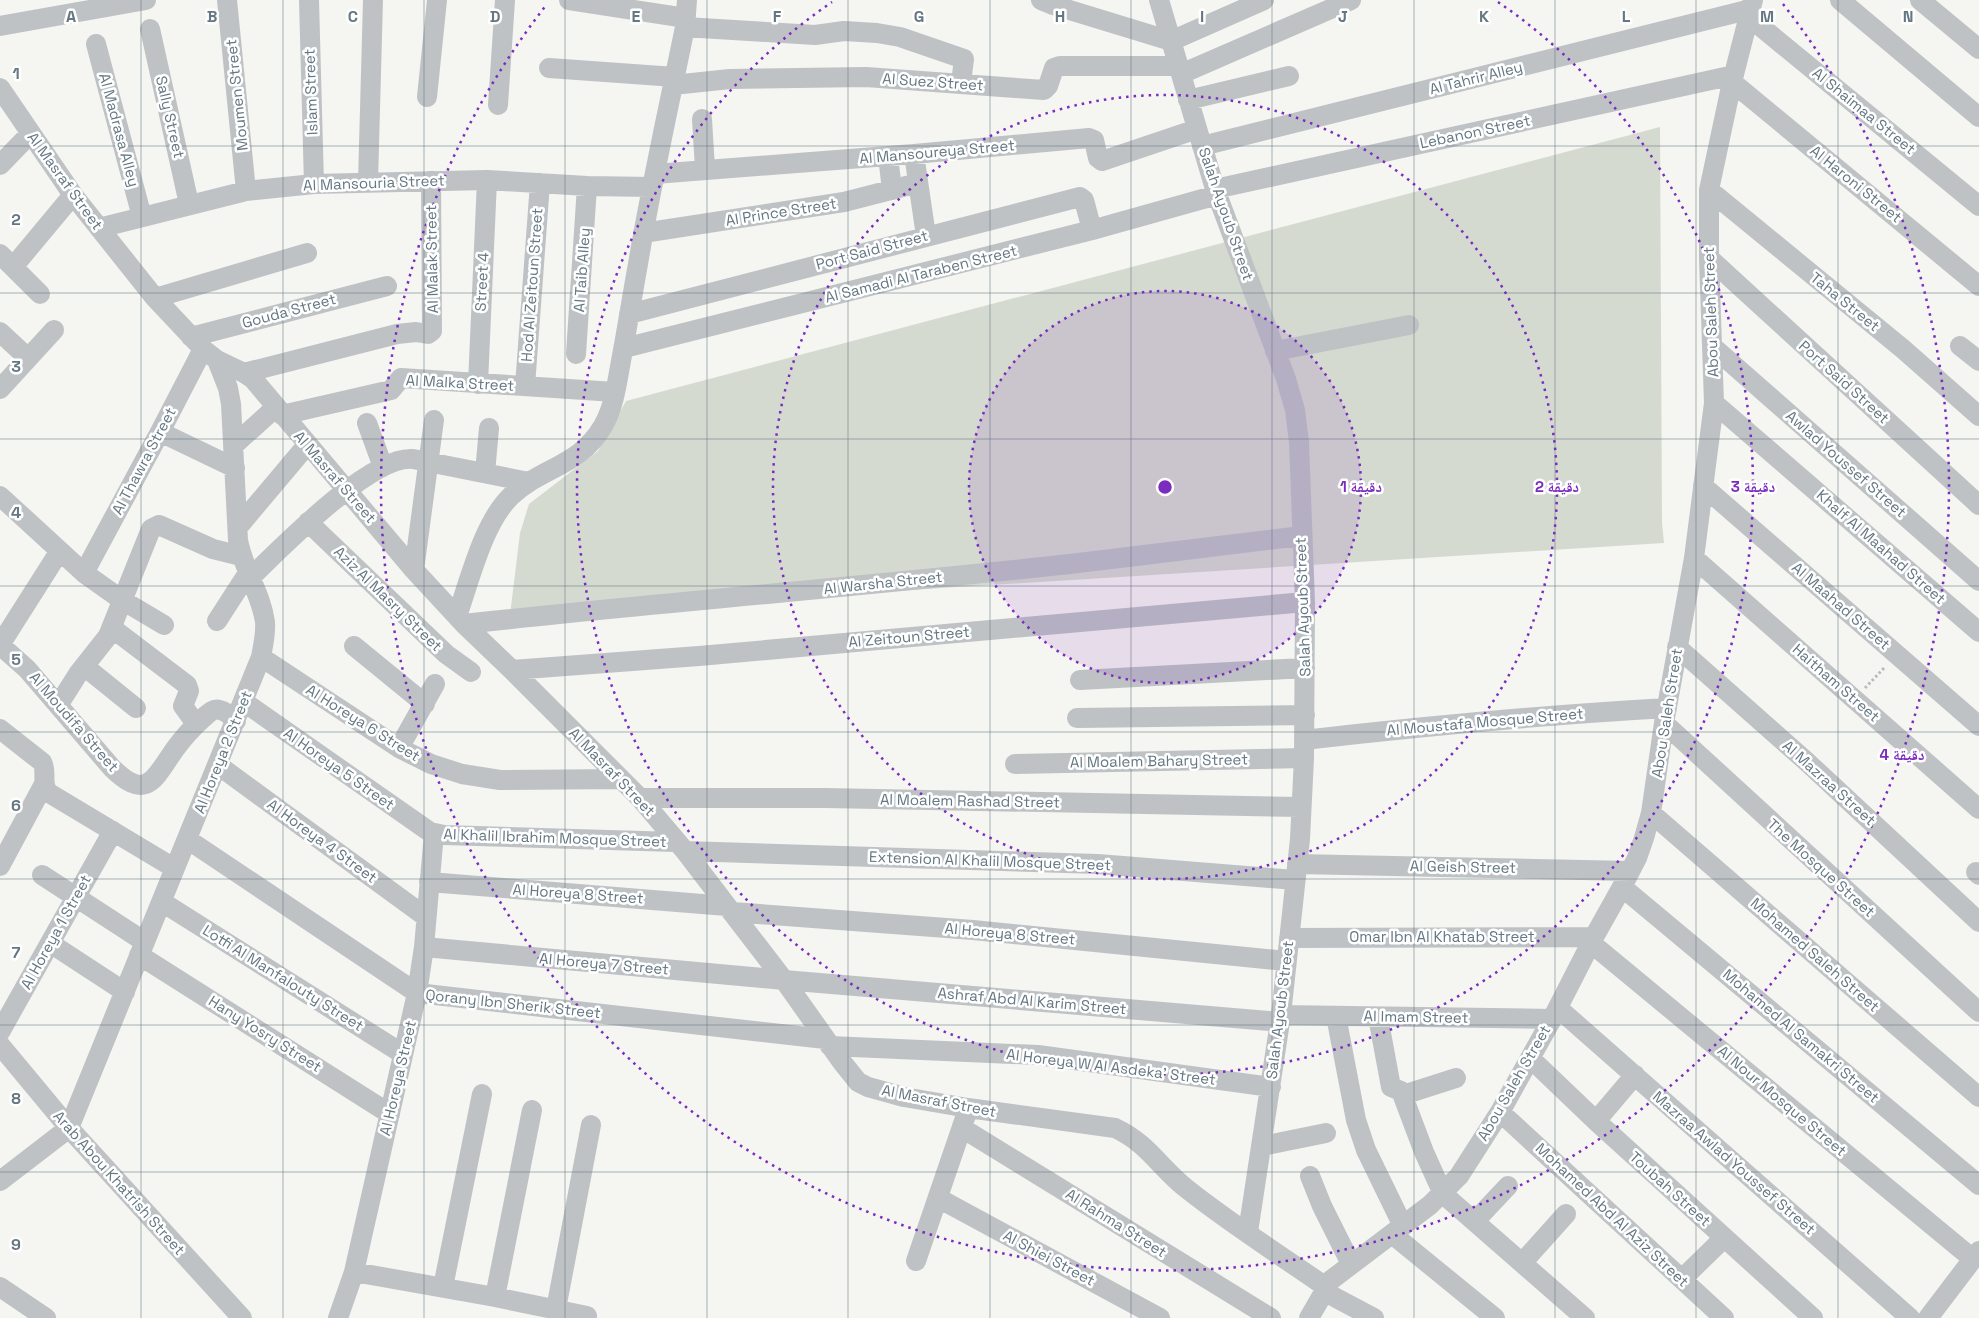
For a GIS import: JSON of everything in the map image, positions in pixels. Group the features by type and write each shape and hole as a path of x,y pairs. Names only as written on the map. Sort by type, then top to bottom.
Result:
{"street":[{"path":"0,26 146,0"},
{"name":"Moumen Street","path":"227,0 246,191"},
{"name":"Islam Street","path":"309,0 314,184"},
{"path":"368,182 373,0"},
{"path":"427,97 437,0"},
{"path":"498,106 505,0"},
{"path":"569,0 686,15 815,35 844,31 888,34 964,59 961,83"},
{"path":"1041,0 1053,6 1171,41 1264,0"},
{"name":"Salah Ayoub Street","path":"1158,0 1216,192 1275,350 1295,410 1299,442 1301,536 1305,602 1305,715 1301,807 1280,1019 1248,1232"},
{"path":"1179,70 1351,0"},
{"path":"1840,0 1979,117"},
{"path":"1920,0 1979,49"},
{"name":"Abou Saleh Street","path":"1308,1318 1331,1280 1444,1194 1458,1176 1500,1112 1637,858 1651,813 1665,716 1694,558 1714,403 1709,258 1709,190 1733,79 1751,9"},
{"name":"Al Tahrir Alley","path":"1199,138 1751,9"},
{"name":"Al Shaimaa Street","path":"1751,9 1979,206"},
{"path":"460,620 484,542 495,518 510,497 529,482 566,464 580,454 593,441 611,410 624,348 643,233 686,15"},
{"name":"Sally Street","path":"150,29 189,204"},
{"name":"Al Madrasa Alley","path":"96,44 142,217"},
{"name":"Al Suez Street","path":"549,68 674,81 866,77 1044,90 1048,86 1054,68 1060,66 1179,70"},
{"path":"1188,100 1289,76"},
{"name":"Lebanon Street","path":"1216,192 1733,79"},
{"name":"Al Haroni Street","path":"1733,79 1979,286"},
{"name":"Al Masraf Street","path":"0,88 73,195 155,298 204,349 253,379 414,570 460,620 640,798 730,909 858,1082 868,1087 904,1097 968,1108 1115,1128 1131,1136 1146,1147 1186,1188 1324,1289 1374,1318"},
{"path":"702,119 704,170"},
{"path":"0,165 30,134"},
{"name":"Al Mansoureya Street","path":"654,180 704,170 1092,138 1095,142 1098,158 1102,161 1199,138"},
{"path":"914,154 926,236"},
{"path":"888,156 892,190"},
{"name":"Al Mansouria Street","path":"99,228 246,191 314,184 487,180 587,186 654,180"},
{"name":"Street 4","path":"478,384 487,180"},
{"name":"Al Malak Street","path":"244,373 397,334 416,332 428,334 433,329 430,181"},
{"name":"Hod Al Zeitoun Street","path":"525,386 540,183"},
{"name":"Al Prince Street","path":"643,233 844,202 918,184"},
{"name":"Al Taib Alley","path":"576,354 587,186"},
{"name":"Taha Street","path":"1709,190 1903,349 1979,416"},
{"name":"Al Samadi Al Taraben Street","path":"624,348 1092,230 1216,192"},
{"path":"40,294 6,261 73,195"},
{"name":"Port Said Street","path":"629,314 1080,197 1084,200 1092,230"},
{"path":"155,298 307,253"},
{"name":"Port Said Street","path":"1709,258 1979,505"},
{"name":"Gouda Street","path":"204,349 387,286"},
{"path":"1275,350 1409,325"},
{"path":"0,388 54,330"},
{"path":"0,332 28,358"},
{"path":"1960,346 1979,361"},
{"name":"Awlad Youssef Street","path":"1713,347 1979,581"},
{"name":"Al Thawra Street","path":"84,572 204,349"},
{"name":"Al Horeya 2 Street","path":"70,1128 174,868 262,657 265,624 263,611 246,569 238,527 236,468 228,388 204,349"},
{"name":"Al Malka Street","path":"279,412 391,390 401,378 616,392"},
{"name":"Khalf Al Maahad Street","path":"1714,403 1979,632"},
{"path":"234,445 279,412"},
{"path":"414,570 434,420"},
{"path":"367,423 383,467"},
{"path":"485,473 489,428"},
{"path":"160,432 236,468"},
{"path":"238,527 307,445"},
{"path":"217,621 246,569 347,491 391,462 407,458 529,482"},
{"name":"Al Maahad Street","path":"1703,486 1979,726"},
{"path":"0,496 59,552 84,572 122,600 164,625"},
{"name":"Aziz Al Masry Street","path":"308,522 446,654 471,672"},
{"path":"59,704 84,666 104,643 112,628 151,529 156,525 160,525 218,551 246,569"},
{"name":"Al Warsha Street","path":"460,620 1070,564 1301,536"},
{"path":"0,645 59,552"},
{"name":"Haitham Street","path":"1694,558 1979,809"},
{"name":"Al Zeitoun Street","path":"512,670 699,656 1305,602"},
{"path":"112,628 187,685 189,689 183,706 196,724"},
{"name":"Al Moudifa Street","path":"0,645 27,669 59,704 112,768 122,778 139,785 151,782 156,778 176,748 196,724 212,711 240,712"},
{"path":"354,646 425,704"},
{"name":"Al Mazraa Street","path":"1677,647 1807,762 1979,922"},
{"name":"Al Horeya 6 Street","path":"262,657 399,748 431,764 462,774 500,780 621,779"},
{"path":"84,666 136,708"},
{"path":"1080,680 1305,668"},
{"path":"399,748 436,684"},
{"name":"Al Horeya 5 Street","path":"240,712 434,834"},
{"path":"1077,718 1305,715"},
{"name":"Al Moustafa Mosque Street","path":"1304,749 1434,725 1545,715 1665,716"},
{"name":"The Mosque Street","path":"1665,716 1979,1012"},
{"path":"0,729 42,762 45,770 44,784 7,834 0,866"},
{"name":"Al Moalem Bahary Street","path":"1015,764 1304,749"},
{"name":"Al Horeya 4 Street","path":"218,765 426,917"},
{"path":"44,784 49,793 174,868"},
{"name":"Al Moalem Rashad Street","path":"640,798 835,798 1301,807"},
{"name":"Mohamed Saleh Street","path":"1651,813 1979,1098"},
{"name":"Al Horeya 1 Street","path":"0,1032 113,831"},
{"name":"Al Khalil Ibrahim Mosque Street","path":"434,834 680,846"},
{"name":"Al Horeya Street","path":"338,1318 354,1272 417,993 424,947 434,834"},
{"name":"Qorany Ibn Sherik Street","path":"187,839 417,993 828,1042"},
{"name":"Extension Al Khalil Mosque Street","path":"680,846 1296,872"},
{"name":"Al Geish Street","path":"1296,872 1626,879"},
{"name":"Hany Yosry Street","path":"42,875 77,896 142,948 390,1114"},
{"name":"Mohamed Al Samakri Street","path":"1626,879 1979,1185"},
{"name":"Al Horeya 8 Street","path":"429,882 973,930 1286,961"},
{"name":"Lotfi Al Manfalouty Street","path":"162,902 403,1054"},
{"name":"Omar Ibn Al Khatab Street","path":"1289,938 1592,940"},
{"name":"Al Nour Mosque Street","path":"1592,940 1976,1255"},
{"path":"50,943 124,992"},
{"name":"Al Horeya 7 Street","path":"424,947 784,980"},
{"name":"Ashraf Abd Al Karim Street","path":"784,980 1280,1019"},
{"name":"Al Imam Street","path":"1280,1019 1336,1016 1378,1017 1555,1013"},
{"name":"Mazraa Awlad Youssef Street","path":"1555,1013 1635,1075 1910,1318"},
{"path":"1336,1016 1356,1120 1398,1230 1495,1318"},
{"path":"1378,1017 1391,1088 1400,1089 1424,1152 1444,1194 1585,1318"},
{"name":"Al Horeya W Al Asdeka' Street","path":"828,1042 1038,1055 1271,1087"},
{"name":"Arab Abou Khatrish Street","path":"0,1045 70,1128 242,1318"},
{"name":"Toubah Street","path":"1530,1058 1596,1121 1813,1318"},
{"path":"1596,1121 1635,1075"},
{"path":"1403,1095 1456,1078"},
{"path":"443,1287 482,1094"},
{"path":"916,1261 968,1108"},
{"path":"495,1297 532,1110"},
{"name":"Mohamed Abd Al Aziz Street","path":"1500,1112 1724,1318"},
{"path":"556,1309 591,1125"},
{"path":"0,1181 70,1128"},
{"name":"Al Rahma Street","path":"962,1128 1271,1318"},
{"path":"1262,1146 1326,1133"},
{"path":"1310,1176 1325,1214 1351,1264"},
{"path":"1474,1221 1508,1186"},
{"name":"Al Shiei Street","path":"938,1198 1160,1318"},
{"path":"1522,1263 1566,1214"},
{"path":"1682,1280 1724,1238"},
{"path":"1928,1318 1976,1255"},
{"path":"354,1272 443,1287 587,1316"},
{"path":"0,1287 46,1318"}],"path":[{"path":"1855,700 1896,654"}],"shaded area":[{"path":"1660,127 1662,523 1664,543 510,615 520,533 529,504 598,451 626,401"}]}
